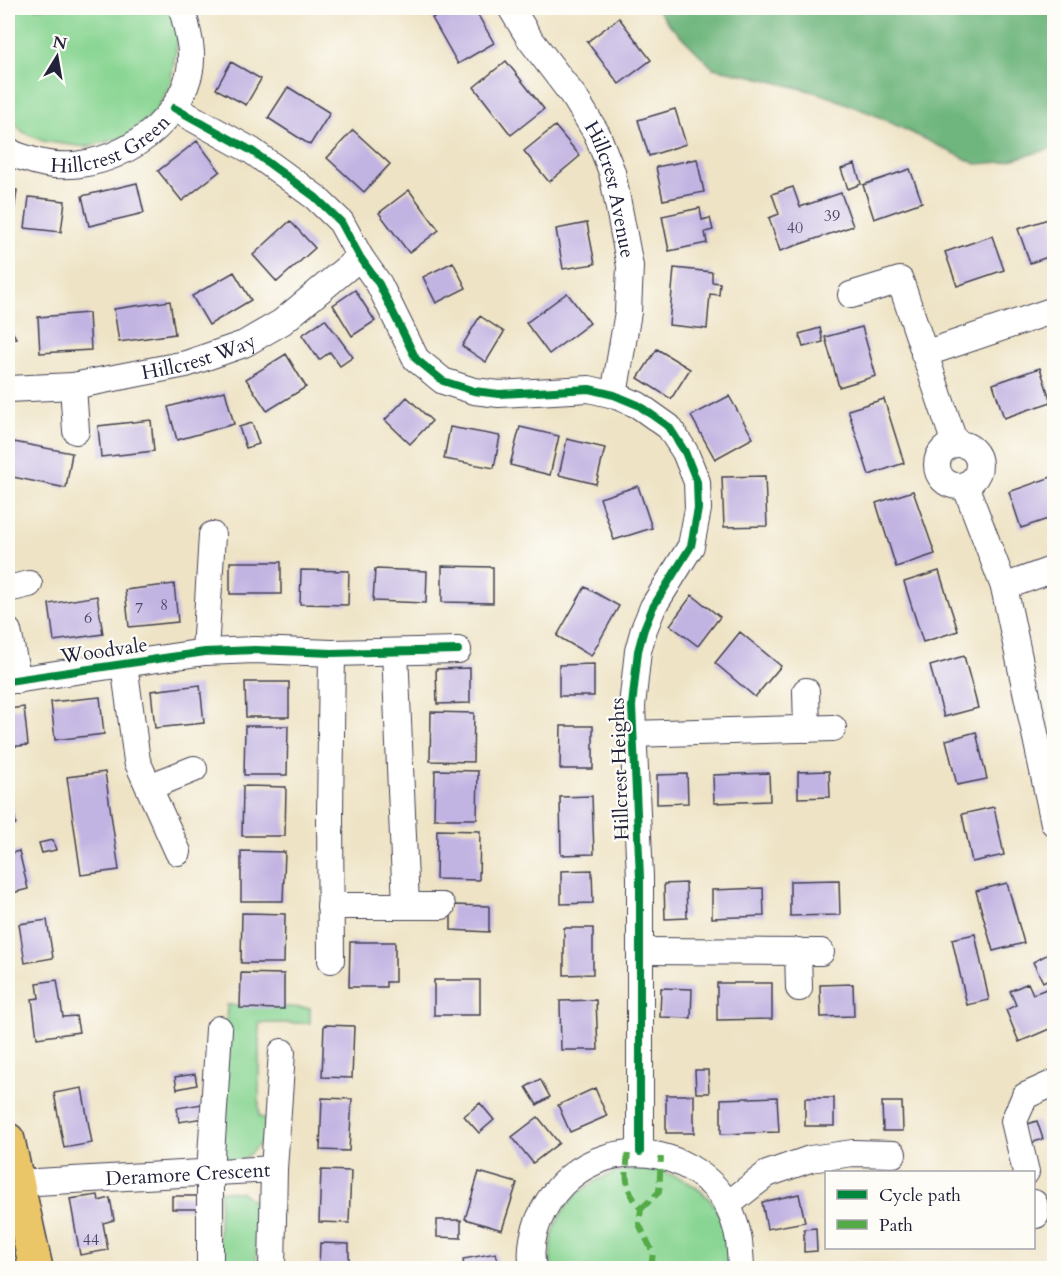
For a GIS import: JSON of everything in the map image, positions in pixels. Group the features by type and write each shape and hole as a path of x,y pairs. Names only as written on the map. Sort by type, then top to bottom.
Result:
{"main road":[{"path":"8,1140 36,1269"}],"street":[{"name":"Hillcrest Green","path":"8,150 42,164 71,166 102,160 129,148 156,127 174,108 189,75 192,46 182,8"},
{"name":"Hillcrest Avenue","path":"511,8 530,39 575,98 597,134 612,172 630,266 628,312 614,395"},
{"name":"Hillcrest Heights","path":"174,108 252,151 315,197 341,222 360,257 379,284 416,359 443,381 474,391 499,394 589,389 614,395 638,405 669,427 685,452 697,482 698,509 691,546 653,607 638,651 632,706 640,877 640,1152"},
{"name":"Hillcrest Way","path":"8,389 73,387 186,364 244,344 282,322 360,257"},
{"path":"851,295 900,280 955,444 969,446 978,456 979,470 976,477 965,484 1004,587 1054,823"},
{"path":"924,354 1054,310"},
{"path":"73,387 76,431"},
{"path":"205,652 212,535"},
{"path":"1004,587 1054,570"},
{"path":"8,631 13,681"},
{"name":"Woodvale","path":"13,681 205,652 255,650 332,653 458,650"},
{"path":"395,652 406,905"},
{"path":"331,960 332,653"},
{"path":"124,664 137,761 177,852"},
{"path":"806,691 807,729"},
{"name":"Hillcrest Heights","path":"632,734 833,728"},
{"path":"149,787 194,769"},
{"path":"330,906 442,906"},
{"path":"640,951 809,951 799,988"},
{"path":"210,1269 210,1173 219,1029"},
{"name":"Deramore Crescent","path":"18,1183 274,1169 282,1052"},
{"path":"1026,1171 1014,1121 1024,1096 1054,1083"},
{"path":"533,1269 531,1259 536,1225 551,1195 576,1171 606,1156 640,1152 675,1159 705,1177 728,1205 740,1237 741,1269"},
{"path":"728,1205 767,1174 810,1159 853,1152 892,1154"},
{"path":"272,1269 274,1169"}],"green space":[{"path":"8,8 171,8 179,32 170,85 155,112 125,137 85,147 43,141 23,132 8,116"},
{"path":"656,8 1054,8 1054,148 1003,162 976,164 875,115 822,94 713,68"},
{"path":"227,1005 310,1008 310,1023 259,1023 259,1116 267,1120 265,1139 243,1160 219,1159"},
{"path":"636,1168 677,1177 690,1183 711,1201 725,1226 730,1268 551,1268 554,1230 571,1200 600,1179"},
{"path":"220,1191 241,1192 258,1205 256,1268 218,1268"}],"building":[{"path":"206,8 229,8 208,13"},
{"path":"451,8 474,8 494,43 458,64 432,18"},
{"path":"619,18 651,60 619,84 587,42"},
{"path":"506,61 544,109 511,135 474,87"},
{"path":"231,62 261,79 246,105 216,89"},
{"path":"288,87 330,113 310,145 268,118"},
{"path":"675,109 686,144 649,156 638,120"},
{"path":"555,126 580,156 549,182 524,151"},
{"path":"353,130 390,164 364,192 327,158"},
{"path":"197,141 220,171 182,201 158,171"},
{"path":"697,159 704,192 663,200 656,167"},
{"path":"855,164 861,184 848,189 841,169"},
{"path":"910,169 922,202 874,219 863,185"},
{"path":"137,183 144,213 89,226 82,196"},
{"path":"793,187 800,207 841,193 853,226 780,251 769,218 779,214 772,194"},
{"path":"8,188 17,190 12,225 8,225"},
{"path":"409,190 439,230 409,253 379,213"},
{"path":"29,197 65,201 61,232 25,228"},
{"path":"700,208 702,220 710,218 713,230 705,232 707,243 669,251 662,216"},
{"path":"1054,217 1054,255 1030,263 1018,229"},
{"path":"290,221 315,248 277,282 253,255"},
{"path":"587,223 595,264 563,269 556,229"},
{"path":"992,236 1004,270 957,286 945,252"},
{"path":"453,262 466,288 436,303 423,277"},
{"path":"674,268 712,272 712,282 720,283 719,295 710,294 707,329 669,325"},
{"path":"234,272 251,300 209,325 192,296"},
{"path":"355,290 375,321 352,336 333,305"},
{"path":"567,293 590,323 549,354 526,323"},
{"path":"170,301 175,334 119,342 114,309"},
{"path":"89,313 91,350 40,353 38,317"},
{"path":"480,316 504,332 486,362 462,346"},
{"path":"325,319 353,357 340,366 330,352 319,360 302,335"},
{"path":"8,325 16,338 8,343"},
{"path":"862,327 876,376 839,387 825,337"},
{"path":"820,328 823,342 803,347 799,334"},
{"path":"657,349 690,369 671,399 638,378"},
{"path":"286,354 306,387 267,411 246,379"},
{"path":"1040,368 1051,402 1004,418 993,384"},
{"path":"225,391 234,424 177,440 168,407"},
{"path":"729,396 753,438 715,459 691,416"},
{"path":"407,397 432,421 410,444 385,420"},
{"path":"884,399 904,463 869,475 848,410"},
{"path":"151,420 154,451 101,457 98,426"},
{"path":"252,423 259,444 246,448 239,427"},
{"path":"450,427 500,436 494,468 444,459"},
{"path":"520,427 559,436 550,475 510,465"},
{"path":"567,439 605,448 596,484 559,475"},
{"path":"14,442 72,453 66,488 8,476"},
{"path":"765,476 767,526 724,527 722,477"},
{"path":"1054,476 1054,517 1021,528 1009,492"},
{"path":"638,486 652,528 614,540 600,498"},
{"path":"913,491 935,554 896,567 876,503"},
{"path":"230,562 281,562 281,594 230,594"},
{"path":"442,566 493,567 493,603 442,602"},
{"path":"375,569 427,571 426,603 373,601"},
{"path":"301,570 349,571 348,605 300,604"},
{"path":"939,571 958,631 923,642 904,582"},
{"path":"174,584 178,622 129,627 125,590"},
{"path":"585,587 619,606 591,656 557,636"},
{"path":"692,595 720,617 698,646 670,625"},
{"path":"97,596 103,634 54,641 49,604"},
{"path":"1054,625 1054,640 1050,627"},
{"path":"740,632 781,666 755,697 715,663"},
{"path":"964,656 978,708 944,717 930,666"},
{"path":"594,664 594,696 559,696 559,665"},
{"path":"470,668 470,703 437,704 436,669"},
{"path":"245,682 289,682 289,717 246,717"},
{"path":"200,685 204,723 155,728 151,691"},
{"path":"100,697 104,734 55,740 51,702"},
{"path":"24,707 28,745 8,747 8,709"},
{"path":"431,712 474,713 473,762 430,761"},
{"path":"245,726 288,726 287,775 244,775"},
{"path":"561,726 593,726 593,769 560,769"},
{"path":"976,732 987,779 957,785 946,740"},
{"path":"435,770 478,771 477,819 434,819"},
{"path":"829,771 830,797 798,798 798,772"},
{"path":"105,772 119,870 81,875 67,777"},
{"path":"769,773 770,801 714,803 713,775"},
{"path":"687,774 688,803 657,804 657,775"},
{"path":"243,786 286,787 285,836 242,836"},
{"path":"8,787 16,824 8,826"},
{"path":"592,796 594,854 561,855 560,797"},
{"path":"994,807 1004,855 972,862 962,814"},
{"path":"437,830 480,831 479,880 436,879"},
{"path":"53,840 56,850 42,853 39,843"},
{"path":"19,851 28,889 8,894 8,854"},
{"path":"241,851 285,852 283,901 241,901"},
{"path":"592,870 593,903 561,904 561,871"},
{"path":"839,880 840,915 790,916 790,881"},
{"path":"686,883 687,918 665,919 664,884"},
{"path":"1007,883 1024,943 993,951 976,891"},
{"path":"763,888 764,916 712,918 712,890"},
{"path":"451,905 489,906 489,932 451,930"},
{"path":"242,913 285,914 284,963 241,963"},
{"path":"47,920 53,958 25,963 19,924"},
{"path":"564,928 593,928 593,974 564,975"},
{"path":"975,934 989,1000 967,1005 952,939"},
{"path":"350,942 395,942 395,982 386,982 386,987 349,987"},
{"path":"1054,951 1054,976 1043,982 1033,962"},
{"path":"241,973 284,974 284,1009 240,1008"},
{"path":"57,980 63,1017 76,1016 79,1032 37,1038 32,999 39,998 37,983"},
{"path":"434,980 480,980 480,1015 434,1015"},
{"path":"717,983 772,983 772,1019 717,1020"},
{"path":"1028,983 1033,994 1052,987 1054,1027 1019,1042 1006,1010 1016,1005 1010,991"},
{"path":"853,984 854,1016 821,1017 820,985"},
{"path":"661,988 692,989 691,1018 660,1017"},
{"path":"596,1000 598,1050 561,1050 560,1001"},
{"path":"324,1025 354,1026 352,1078 322,1077"},
{"path":"695,1070 708,1070 709,1093 696,1093"},
{"path":"195,1074 197,1085 177,1089 175,1077"},
{"path":"540,1079 550,1097 537,1105 526,1087"},
{"path":"82,1088 92,1143 64,1148 54,1093"},
{"path":"595,1088 607,1116 570,1132 558,1105"},
{"path":"666,1095 694,1095 694,1133 666,1133"},
{"path":"777,1097 779,1132 721,1134 721,1099"},
{"path":"322,1098 352,1099 349,1151 320,1150"},
{"path":"805,1098 834,1098 834,1126 805,1126"},
{"path":"882,1102 902,1102 903,1131 883,1131"},
{"path":"480,1103 494,1120 479,1133 464,1116"},
{"path":"202,1104 204,1118 179,1122 177,1108"},
{"path":"538,1117 559,1143 533,1163 512,1137"},
{"path":"1037,1121 1043,1139 1028,1144 1022,1126"},
{"path":"321,1170 351,1171 349,1223 319,1222"},
{"path":"479,1172 517,1183 502,1230 465,1219"},
{"path":"799,1194 805,1222 767,1229 762,1202"},
{"path":"98,1195 99,1201 110,1198 114,1220 103,1223 108,1250 80,1255 70,1199"},
{"path":"172,1196 198,1196 198,1209 172,1209"},
{"path":"437,1220 461,1220 461,1238 437,1237"},
{"path":"816,1228 817,1251 804,1252 804,1229"},
{"path":"320,1243 349,1244 349,1268 319,1268"},
{"path":"496,1253 499,1268 464,1268 463,1259"}],"marked path":[{"path":"628,1154 627,1183 641,1209 639,1224 653,1253 651,1268"},
{"path":"641,1209 659,1192 661,1157"}],"cycle path":[{"path":"174,108 252,151 315,197 341,222 360,257 379,284 416,359 443,381 474,391 499,394 589,389 614,395 638,405 669,427 685,452 697,482 698,509 691,546 653,607 644,629 638,651 632,706 640,877 640,1152"},
{"path":"8,681 205,652 255,650 332,653 458,650"}]}
